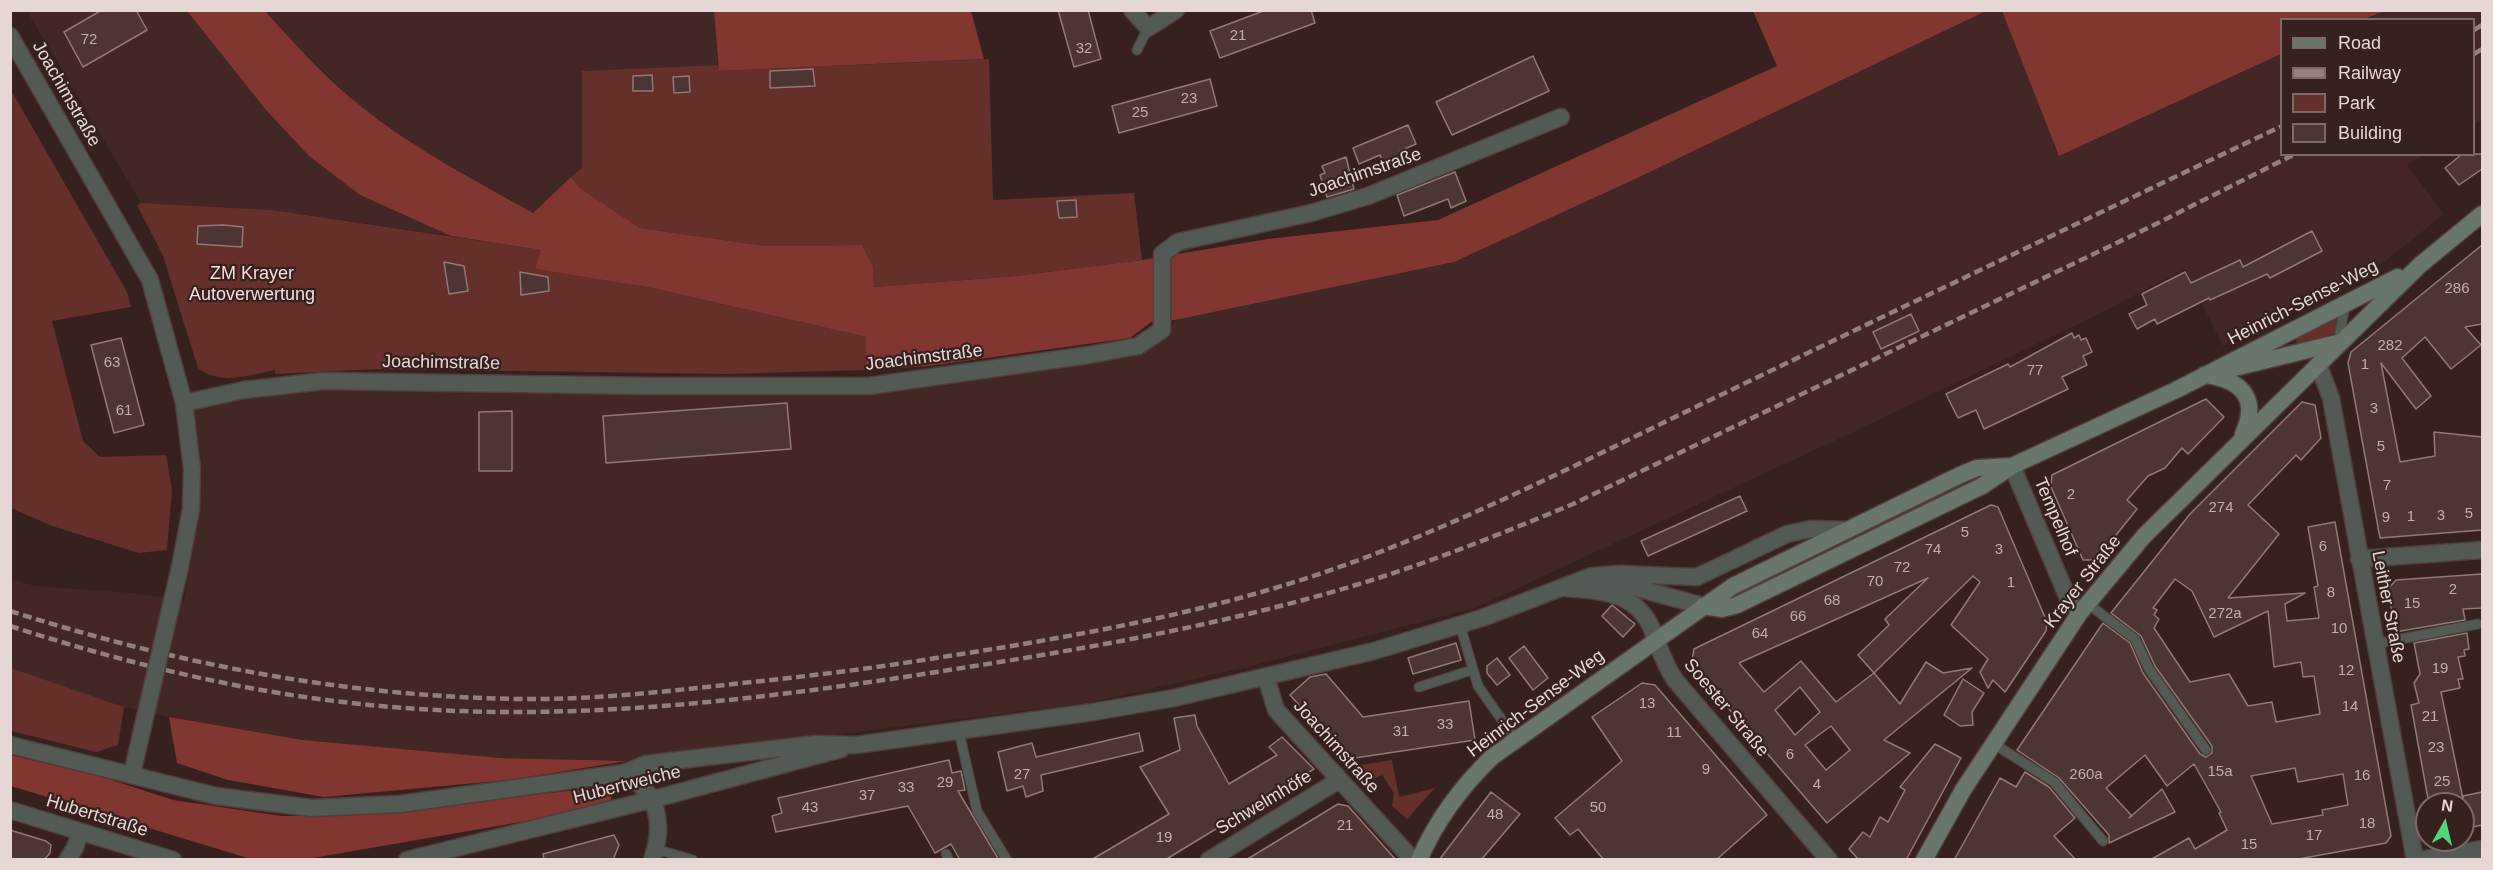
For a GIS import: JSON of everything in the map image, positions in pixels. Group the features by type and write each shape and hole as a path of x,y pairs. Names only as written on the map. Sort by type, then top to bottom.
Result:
{"main road":[{"path":"2338,342 2420,265 2482,214"},
{"name":"Heinrich-Sense-Weg","path":"1703,606 1722,609 1737,605 1982,486 2012,466 2345,306 2420,265"},
{"name":"Heinrich-Sense-Weg","path":"2204,375 2313,358 2338,342"},
{"name":"Krayer Straße","path":"1924,860 1964,790 2084,609 2144,536 2240,439 2313,358"},
{"path":"2204,375 2230,380 2244,392 2249,413 2240,439"},
{"name":"Heinrich-Sense-Weg","path":"1419,860 1433,831 1471,778 1492,757 1733,585 1977,468 2012,466"}],"street":[{"path":"1132,10 1148,28 1176,10"},
{"name":"Joachimstraße","path":"10,36 150,280 184,403 192,469 191,509 180,567 132,774"},
{"name":"Joachimstraße","path":"184,403 244,390 324,381 650,386 869,386 1138,346 1162,330 1162,254 1178,242 1311,213 1368,196 1562,117"},
{"name":"Leither Straße","path":"2313,358 2331,398 2415,860"},
{"name":"Tempelhof","path":"2012,466 2068,598 2084,609"},
{"name":"Heinrich-Sense-Weg","path":"1678,577 1697,577 1787,534 1811,529 1845,530"},
{"path":"2359,559 2482,550"},
{"name":"Soester Straße","path":"1266,677 1374,651 1460,625 1592,576 1621,574 1678,577"},
{"name":"Soester Straße","path":"1561,588 1606,583 1626,585 1703,606"},
{"name":"Soester Straße","path":"1561,588 1608,592 1625,598 1644,616 1665,665 1675,681 1829,860"},
{"path":"10,745 216,796 312,808 400,804 624,773 646,764 816,744 856,745 959,732 1174,698 1266,677"},
{"name":"Joachimstraße","path":"1266,677 1276,710 1413,860"},
{"name":"Hubertweiche","path":"406,860 654,799 856,745"},
{"path":"624,773 634,778 654,799 660,825 654,854"},
{"name":"Schwelmhöfe","path":"1209,860 1340,780"},
{"name":"Hubertstraße","path":"10,810 173,860"},
{"path":"67,860 75,848 80,832"},
{"path":"2420,860 2482,849"}],"lane":[{"path":"1137,51 1148,28"},
{"path":"2338,342 2345,306"},
{"path":"2084,609 2135,639 2149,669 2206,750"},
{"path":"2375,644 2478,624"},
{"path":"1460,625 1478,686 1516,740"},
{"path":"1419,687 1472,670"},
{"path":"959,732 977,811 1007,860"},
{"path":"1994,744 2054,782 2103,841"},
{"path":"654,854 693,860"}],"shaded area":[{"path":"27,11 187,11 266,110 309,156 360,195 451,236 272,210 141,203"},
{"path":"187,11 265,11 323,73 382,122 445,163 533,213 571,177 580,188 640,228 766,246 862,245 873,266 874,287 1015,276 1142,260 1268,239 1438,220 1777,66 1753,11 1986,11 1633,180 1454,262 1175,320 1151,322 1130,338 929,366 866,370 866,337 652,288 535,269 541,250 451,236 360,195 309,156 266,110"},
{"path":"265,11 714,11 718,65 582,71 582,168 533,213 421,149 361,107 305,55"},
{"path":"714,11 971,11 984,59 719,71"},
{"path":"1986,11 2002,11 2059,156 2280,54 2280,156 2422,156 2407,165 2444,214 2368,275 2223,346 2185,269 2093,317 1847,435 1475,608 1239,669 1087,703 627,761 501,758 303,740 169,717 124,707 11,668 11,579 35,586 133,593 184,601 200,510 202,468 192,408 248,397 332,389 867,391 1141,354 1169,333 1175,320 1454,262 1633,180"},
{"path":"2002,11 2386,11 2367,18 2280,18 2280,54 2059,156"},
{"path":"2386,11 2482,11 2482,119 2475,124 2475,18 2369,18"},
{"path":"169,717 303,740 501,758 627,761 509,780 324,797 228,780 177,763"},
{"path":"10,755 102,777 173,800 281,816 340,816 613,786 611,802 538,819 307,859 254,860 11,786"}],"green space":[{"path":"989,59 993,200 1134,193 1142,260 1015,276 874,287 873,266 862,245 766,246 640,228 580,188 571,177 582,168 582,71 718,65 720,71"},
{"path":"11,90 127,292 131,307 52,321 83,441 100,457 166,455 172,490 167,550 139,553 52,526 11,508"},
{"name":"ZM Krayer Autoverwertung","path":"141,203 272,210 542,250 536,269 652,288 866,337 866,370 727,374 377,369 275,374 275,370 235,378 216,377 198,368 163,256 137,205"},
{"path":"2339,314 2335,333 2297,346 2296,336"},
{"path":"1964,479 1967,484 1727,600 1739,589"},
{"path":"11,668 124,707 118,745 96,752 11,731"},
{"path":"1392,760 1399,797 1435,788 1407,819 1392,806 1394,793 1382,775 1369,781 1354,766"}],"building":[{"path":"102,10 136,10 147,30 83,67 64,32"},
{"path":"1058,10 1088,10 1101,59 1074,67"},
{"path":"1266,10 1311,10 1315,23 1220,58 1210,31"},
{"path":"1533,56 1549,91 1452,135 1436,102"},
{"path":"813,69 815,86 770,88 770,71"},
{"path":"652,75 653,91 633,91 633,76"},
{"path":"689,76 690,92 674,93 673,77"},
{"path":"1210,79 1217,106 1119,133 1112,106"},
{"path":"1408,125 1416,144 1400,151 1403,157 1384,166 1380,155 1359,164 1353,148"},
{"path":"2482,154 2482,169 2459,185 2445,168 2460,156"},
{"path":"1346,157 1354,189 1327,197 1320,175 1325,173 1322,166"},
{"path":"1455,172 1466,201 1451,208 1448,199 1404,216 1397,195"},
{"path":"1076,200 1077,217 1059,218 1057,201"},
{"path":"198,226 243,227 242,247 197,244"},
{"path":"2312,231 2322,251 2270,278 2267,274 2210,300 2209,298 2157,324 2155,319 2137,329 2129,314 2147,305 2142,294 2185,272 2191,283 2240,260 2243,267"},
{"path":"2482,245 2482,324 2465,327 2481,345 2451,369 2425,337 2402,358 2431,396 2416,409 2381,363 2400,462 2435,456 2434,432 2482,437 2482,530 2380,538 2348,363 2351,352"},
{"path":"444,262 464,266 468,291 449,294"},
{"path":"520,272 548,277 549,291 521,295"},
{"path":"1911,314 1919,331 1881,349 1873,332"},
{"path":"2072,333 2074,338 2079,335 2081,340 2086,338 2092,352 2083,356 2087,365 2062,377 2068,389 1984,429 1976,410 1958,418 1946,394 2008,364 2010,367"},
{"path":"121,338 144,425 114,433 91,345"},
{"path":"2206,399 2224,417 2188,454 2182,448 2165,468 2148,476 2127,500 2137,509 2096,560 2083,560 2051,487 2052,475"},
{"path":"2302,402 2315,405 2321,438 2301,460 2296,455 2248,505 2279,534 2228,598 2305,593 2285,604 2287,621 2319,618 2314,587 2318,586 2308,527 2335,522 2391,836 2386,843 2293,860 2150,860 2189,838 2195,849 2227,830 2219,813 2221,812 2194,764 2167,786 2145,755 2106,788 2132,816 2162,789 2175,812 2109,843 2109,835 2059,778 2017,750 2103,623 2130,643 2143,673 2200,754 2206,757 2212,753 2212,746 2155,666 2141,636 2111,613 2190,514","holes":["2175,579 2192,591 2214,637 2268,611 2274,667 2301,662 2303,677 2314,676 2320,714 2276,722 2272,702 2248,706 2229,674 2190,682 2154,628 2159,619 2154,615 2157,610 2153,608","2295,768 2298,782 2343,774 2348,805 2322,810 2323,815 2272,824 2251,776"]},
{"path":"787,403 791,449 606,463 603,416"},
{"path":"512,411 512,471 479,471 479,412"},
{"path":"1740,496 1747,511 1648,556 1641,541"},
{"path":"1991,505 1998,507 2047,622 2046,631 2005,692 1993,680 1988,688 1980,672 1988,659 1951,625 1980,582 1973,576 1874,673 1900,704 1926,662 1943,673 1972,668 1884,740 1910,753 1827,823 1691,665 1694,649","holes":["1928,578 1885,619 1889,625 1858,655 1874,673 1836,702 1801,661 1764,692 1739,663","1800,687 1820,712 1795,735 1775,710","1831,726 1850,750 1826,770 1805,745"]},
{"path":"2482,574 2482,608 2463,609 2465,620 2395,632 2388,589 2396,580"},
{"path":"1612,605 1635,624 1623,637 1602,616"},
{"path":"2467,633 2469,649 2464,650 2465,656 2458,657 2463,679 2458,679 2460,688 2441,692 2462,792 2427,792 2411,705 2419,703 2414,683 2420,674 2414,643"},
{"path":"1456,643 1461,660 1413,674 1408,658"},
{"path":"1524,646 1548,678 1533,690 1509,658"},
{"path":"1497,658 1510,675 1497,685 1487,673 1487,666"},
{"path":"1326,674 1363,717 1469,701 1475,740 1348,759 1290,695 1310,677"},
{"path":"1963,679 1984,693 1972,712 1973,725 1960,726 1944,715"},
{"path":"1642,683 1655,685 1767,815 1716,860 1604,860 1578,829 1570,835 1555,818 1622,761 1592,717"},
{"path":"1195,715 1197,726 1229,784 1277,755 1269,747 1282,737 1314,769 1165,860 1091,860 1169,814 1140,767 1180,750 1174,718"},
{"path":"1139,733 1143,751 1041,775 1043,791 1026,797 1023,786 1007,791 998,752 1032,743 1036,757"},
{"path":"1935,744 1961,758 1906,860 1859,860 1849,849 1863,832 1870,837 1880,817 1888,822 1905,790 1900,787"},
{"path":"949,760 952,773 961,771 965,790 958,791 999,860 960,860 951,844 935,853 908,806 776,832 772,816 782,813 778,798"},
{"path":"2025,772 2049,787 2075,818 2054,836 2076,860 1954,860 2000,778 2016,787"},
{"path":"1491,792 1520,814 1481,860 1439,860"},
{"path":"2482,792 2482,825 2475,826 2475,793"},
{"path":"1338,804 1348,806 1396,860 1246,860"},
{"path":"10,830 46,841 51,845 50,853 44,860 10,860"},
{"path":"614,835 619,845 613,860 544,860 543,854"}],"railway":[{"path":"2475,29 2482,25"},
{"path":"2475,53 2482,49"},
{"path":"10,611 135,647 261,674 388,691 452,697 518,699 626,695 835,672 987,650 1137,623 1285,585 1334,569 1435,530 1583,462 2280,127"},
{"path":"10,626 143,665 278,693 370,705 519,712 667,706 815,690 1010,660 1152,635 1246,615 1369,581 1457,550 1573,504 2154,225 2291,156"}]}
